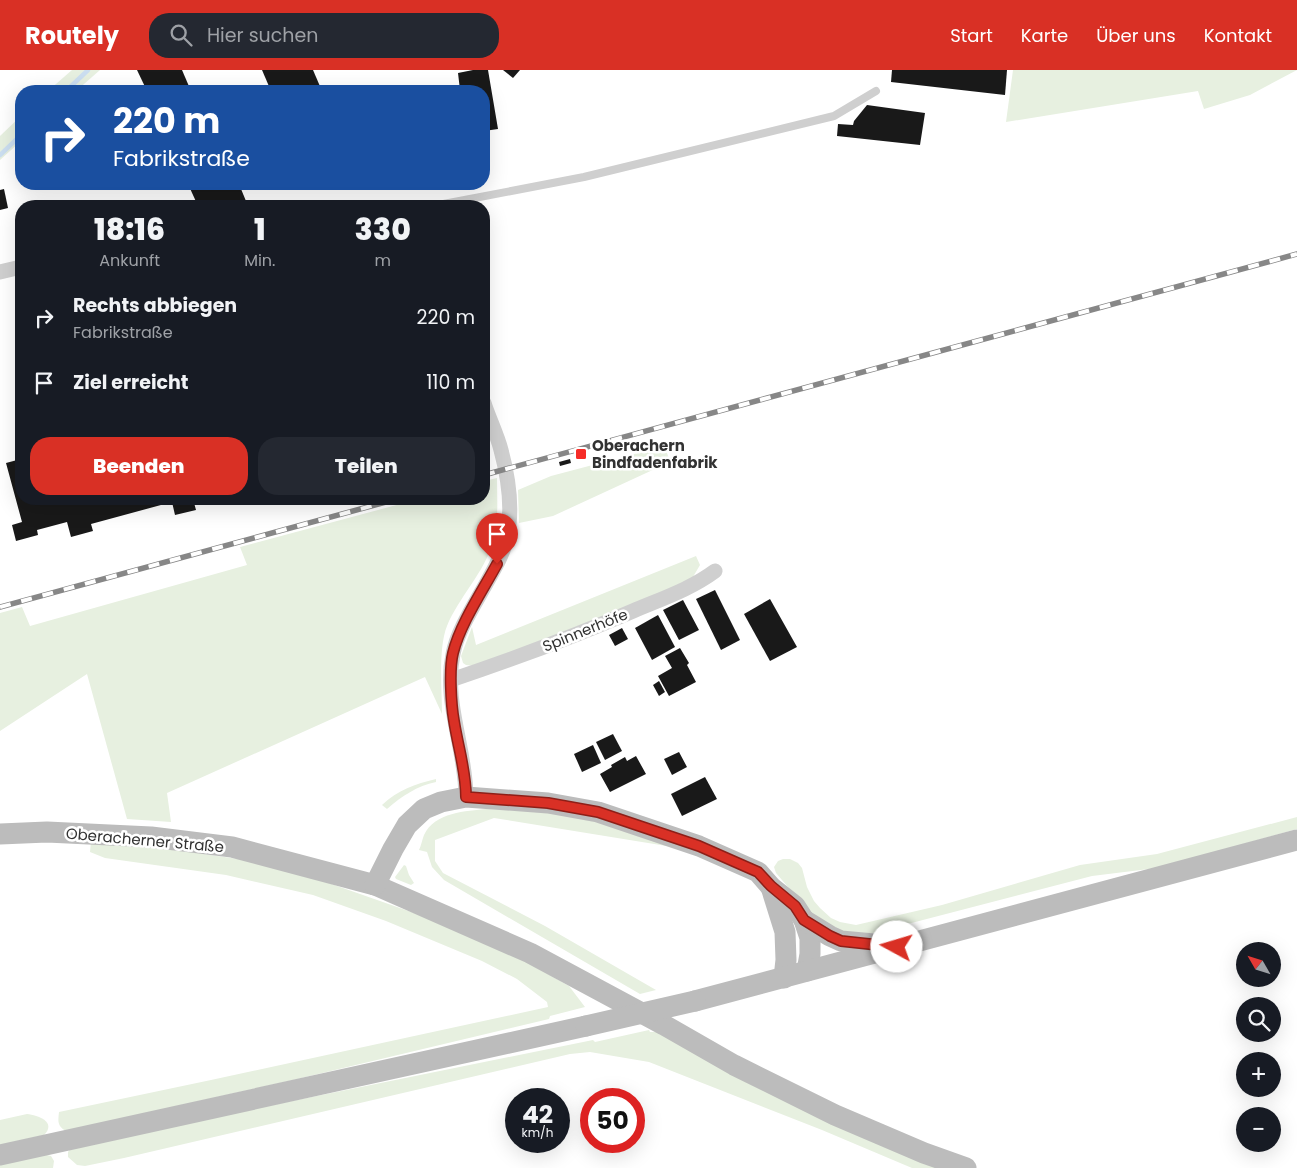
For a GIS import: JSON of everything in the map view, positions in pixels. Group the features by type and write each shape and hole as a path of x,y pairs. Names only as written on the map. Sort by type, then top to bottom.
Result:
{"main road":[{"path":"375,884 407,825 424,809 441,802 466,797 548,803 598,812 699,846 758,872 771,886 795,906 804,920 810,938 807,972"},
{"name":"Oberacherner Straße","path":"0,834 47,832 151,837 232,847 375,884 530,953 734,1065 835,1115 924,1153 966,1168"},
{"path":"0,1155 695,1001 1297,840"},
{"path":"771,886 785,932 786,960 784,978"},
{"path":"804,920 841,941 897,947"}],"street":[{"path":"0,272 15,268"},
{"path":"466,797 464,770 454,720 453,653 464,625 497,564 507,537 509,514 505,469 490,420"},
{"name":"Spinnerhöfe","path":"452,680 512,660 622,616 682,590 715,571"}],"lane":[{"path":"464,200 584,177 834,116 876,91"}],"green space":[{"path":"72,70 100,70 83,85 55,85"},
{"path":"1013,70 1297,70 1250,95 1204,109 1198,91 1006,122"},
{"path":"15,122 15,146 0,160 0,136"},
{"path":"657,448 666,450 670,462 553,516 519,523 518,490 551,476"},
{"path":"497,478 495,534 484,564 452,615 444,635 441,669 442,714 425,677 167,793 171,822 127,819 87,674 0,731 0,613 22,607 30,626 247,565 240,547 397,505 490,505 490,480"},
{"path":"696,556 700,565 690,582 509,656 475,666 463,663 461,656 472,627 476,645"},
{"path":"436,779 436,782 410,792 387,809 382,805 394,795 407,788"},
{"path":"487,809 548,811 580,816 685,849 494,818 435,840 435,861 443,873 545,926 656,990 640,994 444,880 432,867 427,852 419,850 424,835 429,827 443,817 461,812"},
{"path":"1297,817 1297,829 1157,868 1092,876 873,933 855,935 840,933 817,921 776,873 774,867 778,861 783,859 790,859 798,863 802,868 807,887 820,908 831,918 856,925 942,905 1080,865 1157,854"},
{"path":"91,841 245,860 323,881 417,914 516,956 569,986 585,1007 550,1016 549,1019 293,1080 66,1131 59,1123 59,1112 548,1007 547,1002 517,979 482,961 386,921 313,895 226,875 105,858 90,852"},
{"path":"404,865 414,883 411,885 395,877"},
{"path":"649,1030 650,1032 659,1032 947,1168 912,1168 822,1130 649,1062 590,1052 570,1054 85,1166 77,1165 68,1157 68,1152 71,1148 287,1102"},
{"path":"27,1114 41,1118 47,1123 47,1130 44,1135 0,1145 0,1120"},
{"path":"43,1154 51,1156 54,1161 53,1168 0,1168 0,1163"}],"building":[{"path":"137,70 182,70 188,85 144,85"},
{"path":"262,70 313,70 319,85 268,85"},
{"path":"488,70 498,129 490,130 490,85 459,85 458,73"},
{"path":"503,70 520,70 513,78"},
{"path":"892,70 1007,70 1005,95 891,82"},
{"path":"867,105 925,113 920,145 837,136 838,124 853,125"},
{"path":"4,189 8,208 0,210 0,190"},
{"path":"191,190 241,190 246,200 195,200"},
{"path":"570,459 571,463 560,466 559,462"},
{"path":"15,461 15,496 6,463"},
{"path":"17,505 161,505 91,524 93,531 71,537 67,522 37,530 38,535 16,541 12,525 22,522"},
{"path":"173,505 195,505 196,510 175,515"},
{"path":"715,590 740,640 721,650 696,599"},
{"path":"770,599 797,647 770,661 744,614"},
{"path":"683,600 699,630 679,640 663,610"},
{"path":"658,615 675,647 652,660 635,628"},
{"path":"622,628 628,639 615,646 609,635"},
{"path":"680,648 689,663 687,665 696,682 669,696 658,676 672,668 665,656"},
{"path":"659,681 665,692 659,696 653,685"},
{"path":"613,734 622,751 605,760 596,742"},
{"path":"593,745 601,763 582,772 574,754"},
{"path":"679,752 687,767 672,775 664,759"},
{"path":"636,756 646,774 610,792 600,774 625,757 627,761"},
{"path":"705,777 717,799 682,816 671,794"}],"waterway":[{"path":"72,85 88,70"},
{"path":"0,155 15,141"}],"railway":[{"path":"490,473 1297,254"},
{"path":"0,607 375,505"}],"place":[{"name":"Oberachern Bindfadenfabrik","path":"581,454"}],"route":[{"path":"497,564 464,625 453,653 454,720 466,781 466,797 548,803 598,812 699,846 758,872 771,886 795,906 804,920 830,936 841,941 897,947"}]}
